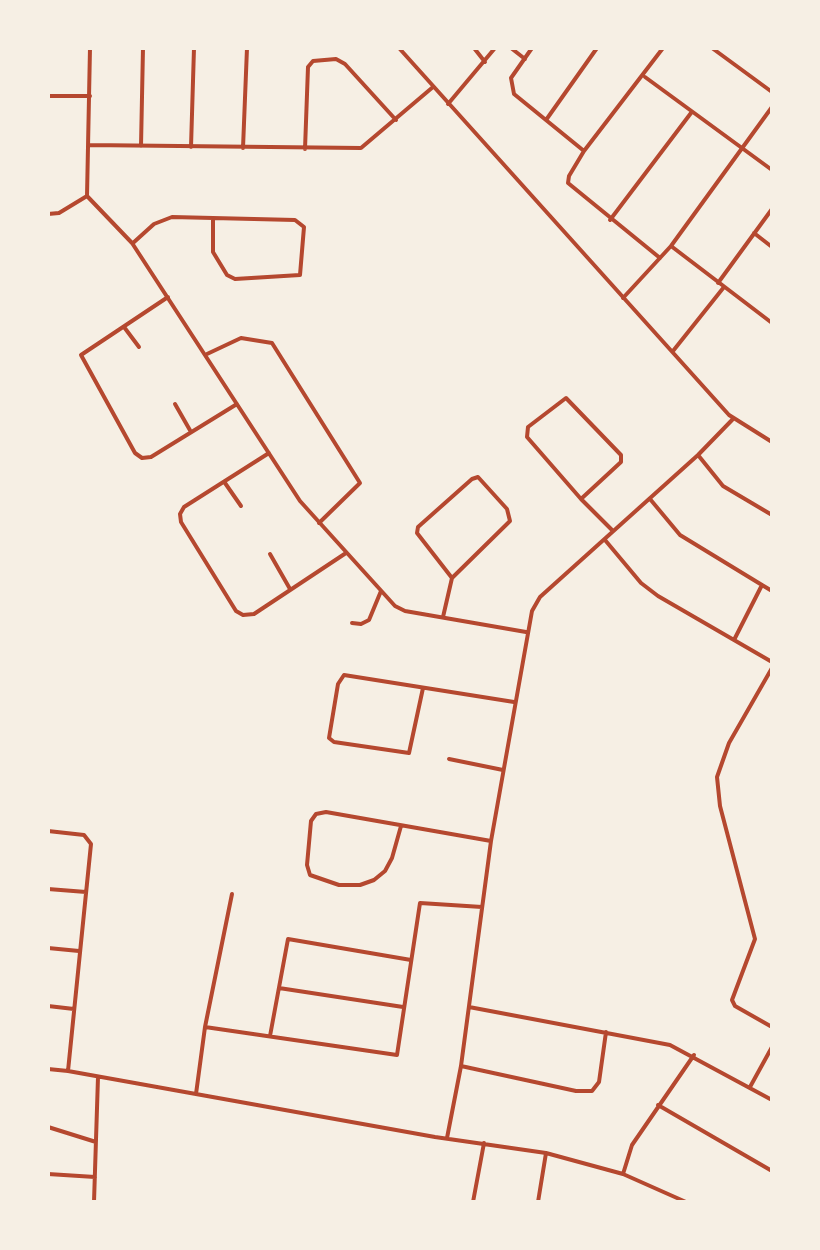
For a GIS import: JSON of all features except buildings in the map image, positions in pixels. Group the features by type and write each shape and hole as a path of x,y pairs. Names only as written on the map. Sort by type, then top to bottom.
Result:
{"street":[{"path":"90,48 87,196 132,243 269,453 319,523 381,591 405,611 526,632"},
{"path":"141,146 143,48"},
{"path":"191,147 194,48"},
{"path":"243,148 247,48"},
{"path":"399,48 733,419 772,442"},
{"path":"474,48 485,62"},
{"path":"448,104 495,48"},
{"path":"511,48 525,59"},
{"path":"532,48 511,78 511,88 584,151"},
{"path":"546,120 597,48"},
{"path":"660,258 568,183 584,151 645,77 663,48"},
{"path":"712,48 772,92"},
{"path":"305,149 308,67 313,61 336,59 345,64 396,120"},
{"path":"645,77 772,170"},
{"path":"88,145 361,148 433,87"},
{"path":"48,96 90,96"},
{"path":"623,298 671,246 772,107"},
{"path":"610,220 691,112"},
{"path":"48,214 59,213 87,196"},
{"path":"718,283 772,209"},
{"path":"132,243 163,218 213,219 301,222 304,227 300,275 235,279 227,275 213,252 213,219"},
{"path":"754,233 772,247"},
{"path":"671,246 772,323"},
{"path":"673,352 724,287"},
{"path":"168,297 81,355 135,453 142,458 151,457 237,404"},
{"path":"124,327 139,347"},
{"path":"207,354 241,338 272,343 360,483 319,523"},
{"path":"581,499 621,462 621,455 566,398 526,432 581,499 613,531"},
{"path":"175,404 191,432"},
{"path":"447,1138 461,1066 491,841 526,632 540,597 698,455 733,419"},
{"path":"269,453 184,507 180,514 236,611 243,615 254,614 346,553"},
{"path":"698,455 723,486 772,515"},
{"path":"443,617 452,578 510,521 507,509 478,477 440,508 417,533 452,578"},
{"path":"225,483 241,506"},
{"path":"649,498 680,535 772,591"},
{"path":"604,539 649,590 772,662"},
{"path":"270,554 290,589"},
{"path":"734,640 762,585"},
{"path":"352,623 361,624 369,620 381,591"},
{"path":"772,668 729,743 717,777 720,806 755,939 732,1000 735,1006 772,1027"},
{"path":"423,688 409,753 334,742 329,738 338,684 344,675 514,702"},
{"path":"449,759 503,770"},
{"path":"401,826 392,858 385,871 374,880 360,885 339,885 310,875 307,865 311,821 316,814 326,812 491,841"},
{"path":"48,831 89,838 68,1071"},
{"path":"48,889 86,892"},
{"path":"196,1094 205,1027 232,894"},
{"path":"205,1027 397,1055 420,903 482,907"},
{"path":"270,1036 288,939 411,960"},
{"path":"48,948 79,951"},
{"path":"279,988 404,1007"},
{"path":"48,1006 74,1009"},
{"path":"469,1007 662,1043 694,1055 772,1100"},
{"path":"461,1066 576,1091 592,1091 599,1082 606,1032"},
{"path":"749,1087 772,1047"},
{"path":"623,1174 632,1145 694,1055"},
{"path":"48,1069 546,1153 623,1174 686,1202"},
{"path":"94,1202 98,1077"},
{"path":"658,1105 772,1171"},
{"path":"48,1127 96,1142"},
{"path":"473,1202 484,1143"},
{"path":"538,1202 546,1153"},
{"path":"48,1174 95,1177"}]}
